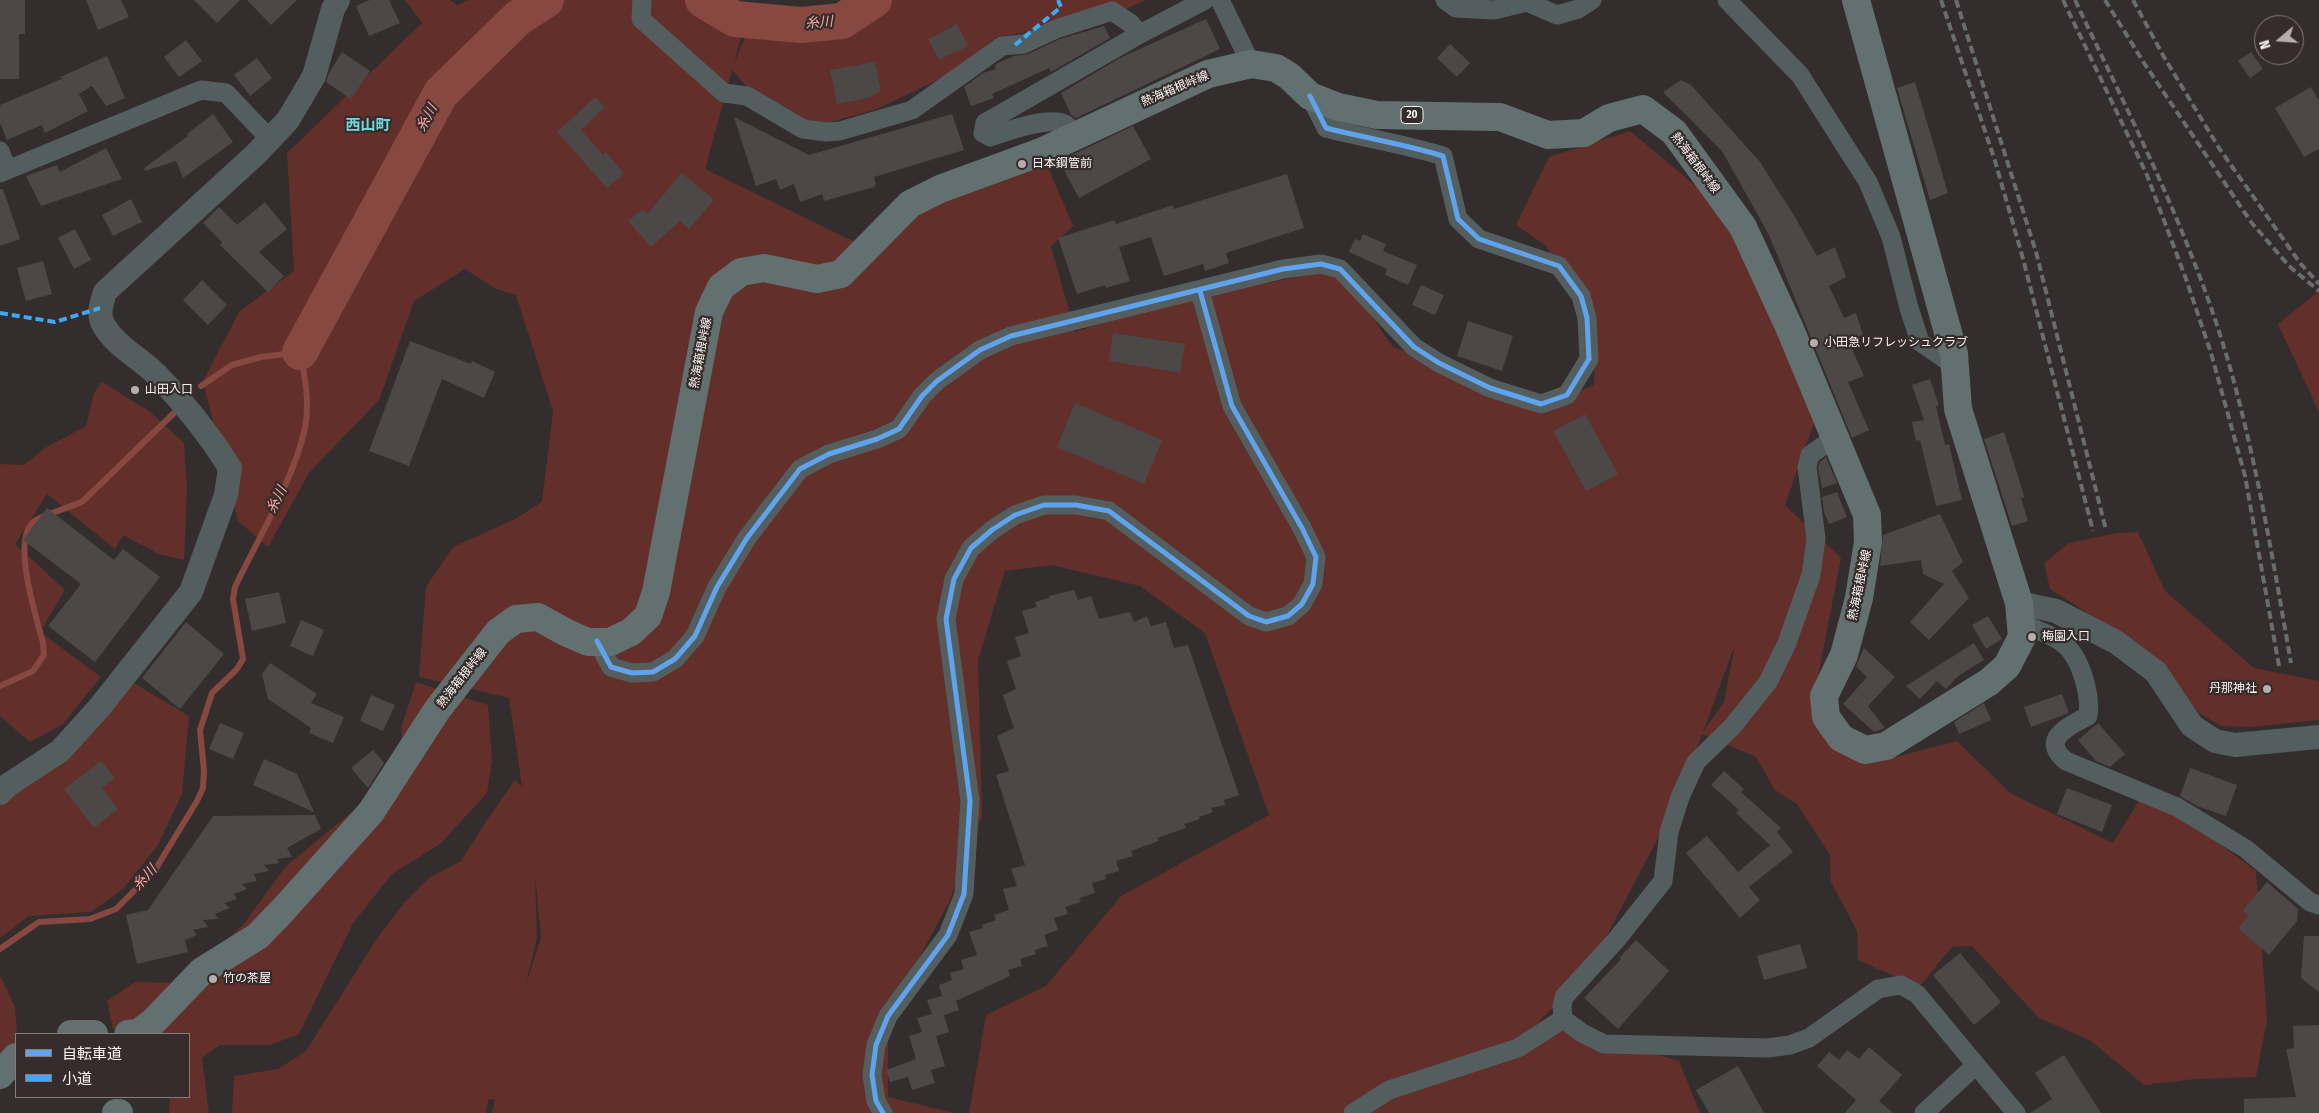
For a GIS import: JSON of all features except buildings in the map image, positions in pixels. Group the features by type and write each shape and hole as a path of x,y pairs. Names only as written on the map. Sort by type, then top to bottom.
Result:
{"main road":[{"name":"熱海箱根峠線","path":"133,1033 138,1032 153,1022 202,971 258,936 283,910 371,812 437,710 498,632 516,619 538,617 566,633 588,642 610,642 631,632 648,616 654,600 708,312 721,287 741,272 764,268 817,279 841,274 910,204 940,189 1041,152 1208,74 1251,64 1276,68 1289,76 1310,96 1338,107 1377,115 1500,117 1548,134 1584,133 1609,118 1643,109 1674,132 1742,227 1790,328 1866,515 1868,542 1859,598 1844,655 1824,696 1826,717 1842,738 1865,750 1886,746 1989,682 2007,666 2022,637 2020,613 1958,409 1954,354 1856,0"},
{"path":"0,1075 15,1058"}],"street":[{"path":"642,0 641,19 724,93 747,96 803,129 826,132 840,131 912,110 1002,46 1024,44 1056,30 1112,11 1130,23 1140,34"},
{"path":"1075,136 1067,125 1057,121 1025,126 990,136 982,133 985,123 1140,34 1205,0"},
{"path":"1220,0 1251,64"},
{"path":"1446,0 1456,8 1494,10 1526,2 1557,15 1578,9 1592,0"},
{"path":"1726,0 1800,75 1863,174 1891,237 1909,308 1920,342 1954,366"},
{"path":"0,793 8,785 60,751 99,708 191,592 226,495 230,468 200,422 155,374 124,348 107,329 102,321 100,308 105,292 270,139 288,120 314,76 332,3"},
{"path":"0,151 3,171 201,90 226,93 270,139"},
{"path":"597,641 611,667 632,673 653,672 675,659 695,636 717,586 747,538 800,470 829,454 877,439 899,429 922,396 937,381 980,350 1011,336 1200,291 1283,269 1321,264 1340,269 1414,347 1439,363 1490,388 1541,404 1567,395 1589,359 1587,318 1580,296 1559,266 1479,239 1458,219 1443,156 1406,144 1367,138 1326,128 1310,96"},
{"path":"883,1113 876,1101 872,1075 876,1045 888,1016 948,936 964,894 970,801 946,619 954,579 972,548 992,530 1015,515 1044,505 1076,505 1109,511 1249,616 1266,622 1288,616 1302,604 1313,584 1316,557 1302,528 1232,406 1200,291"},
{"path":"1834,438 1810,455 1807,467 1816,539 1811,575 1787,643 1768,682 1732,727 1696,762 1680,797 1669,832 1663,880 1617,939 1564,998 1562,1007 1563,1019 1582,1033 1604,1044 1767,1048 1790,1045 1810,1038 1878,989 1901,985 1917,994 2016,1113"},
{"path":"2020,613 2056,611 2116,642 2156,672 2192,726 2215,741 2235,746 2319,737"},
{"path":"2020,613 2065,645 2086,684 2090,703 2088,716 2056,737 2055,745 2058,754 2066,761 2177,807 2246,848 2310,902 2319,905"},
{"path":"1353,1113 1389,1090 1518,1048 1563,1019"},
{"path":"1924,1113 1976,1065"}],"shaded area":[{"path":"405,0 450,0 457,5 468,0 727,0 748,8 734,64 752,21 860,26 878,0 1146,0 1101,20 997,37 944,77 875,110 803,129 762,104 732,70 705,169 857,243 1043,155 1073,226 1051,246 1075,332 1173,303 1340,269 1392,346 1541,408 1594,385 1596,324 1545,245 1516,225 1549,157 1630,131 1716,203 1757,282 1815,420 1785,505 1841,558 1816,687 1849,742 1895,757 1957,741 2010,793 2113,843 2146,789 2256,871 2267,1020 2256,1077 2195,1079 2144,1085 2091,1041 2039,1018 1972,946 1952,947 1919,987 1858,960 1857,931 1831,882 1830,855 1797,804 1775,790 1756,757 1702,734 1679,798 1585,977 1539,1021 1679,1061 1700,1113 969,1113 986,1015 1046,986 1121,896 1269,815 1205,633 1140,586 1052,565 1005,571 978,660 982,816 949,902 888,1016 888,1097 954,1113 492,1113 495,1099 488,1100 486,1113 232,1113 234,1076 278,1069 306,1051 378,937 404,903 429,878 461,861 515,780 522,786 509,698 419,677 426,587 453,547 515,519 542,502 553,411 516,295 496,289 465,269 414,301 379,400 309,473 268,547 238,521 203,381 239,312 294,271 287,153 422,23","holes":["1733,650 1724,702 1703,732","535,875 541,938 525,988 537,938"]},
{"path":"2319,291 2319,412 2278,324"},
{"path":"102,382 149,411 184,443 187,488 184,560 159,554 123,535 115,549 47,494 15,544 65,590 40,632 101,677 62,725 30,742 0,716 0,464 24,465 45,448 86,426 94,393"},
{"path":"2138,532 2165,591 2254,668 2319,681 2319,720 2250,727 2221,726 2199,713 2159,664 2095,618 2050,589 2044,563 2069,543 2117,533"},
{"path":"117,673 189,716 182,794 158,845 123,889 91,912 29,916 0,938 0,800 25,788 70,758"},
{"path":"416,682 488,705 492,761 487,793 440,844 392,874 353,923 299,1034 270,1045 220,1045 202,1058 209,1113 169,1113 170,1098 190,1098 190,1033 152,1033 113,1029 107,1001 135,982 180,983 243,925 286,866 401,772 402,724"},
{"path":"0,975 15,1007 17,1033 15,1033 15,1046 0,1065"}],"waterway":[{"name":"糸川","path":"300,352 441,93 518,18 546,0"},
{"name":"糸川","path":"703,0 735,19 801,25 842,21 874,0"},
{"name":"糸川","path":"0,949 39,922 90,919 116,909 155,870 203,788 204,771 200,730 212,693 237,669 243,659 233,599 235,587 293,468 305,428 307,400 300,352 261,357 232,365 201,386"},
{"path":"0,686 33,671 44,655 43,643 27,578 25,542 28,529 41,517 83,501 175,412"}],"railway":[{"path":"1941,0 1995,161 2022,255 2093,531"},
{"path":"1956,0 2036,252 2106,530"},
{"path":"2063,0 2147,175 2186,279 2211,353 2245,476 2279,666"},
{"path":"2075,0 2138,131 2177,220 2212,311 2227,357 2255,471 2291,663"},
{"path":"2105,0 2144,63 2251,222 2289,266 2319,291"},
{"path":"2133,0 2164,57 2219,148 2300,263 2319,284"}],"marked path":[{"path":"1015,45 1061,7 1058,0"},
{"path":"0,313 55,322 100,308"}],"cycle path":[{"path":"597,641 611,667 632,673 653,672 675,659 695,636 717,587 747,538 800,469 829,454 877,439 899,429 922,396 937,381 980,350 1011,336 1283,269 1321,264 1340,269 1414,347 1439,363 1490,388 1541,404 1567,395 1589,359 1587,318 1581,296 1559,266 1479,239 1458,219 1443,156 1326,128 1310,96"},
{"path":"883,1113 876,1101 872,1075 876,1045 888,1016 948,935 964,894 970,801 946,619 954,579 971,548 992,530 1015,515 1044,505 1076,505 1109,511 1249,616 1266,622 1288,616 1302,604 1313,584 1316,557 1302,528 1232,406 1200,291"}],"place":[{"name":"日本鋼管前","path":"1022,164"},
{"name":"小田急リフレッシュクラブ","path":"1814,343"},
{"name":"山田入口","path":"135,390"},
{"name":"梅園入口","path":"2032,637"},
{"name":"丹那神社","path":"2267,689"},
{"name":"竹の茶屋","path":"213,979"}],"district":[{"name":"西山町","path":"368,126"}]}
